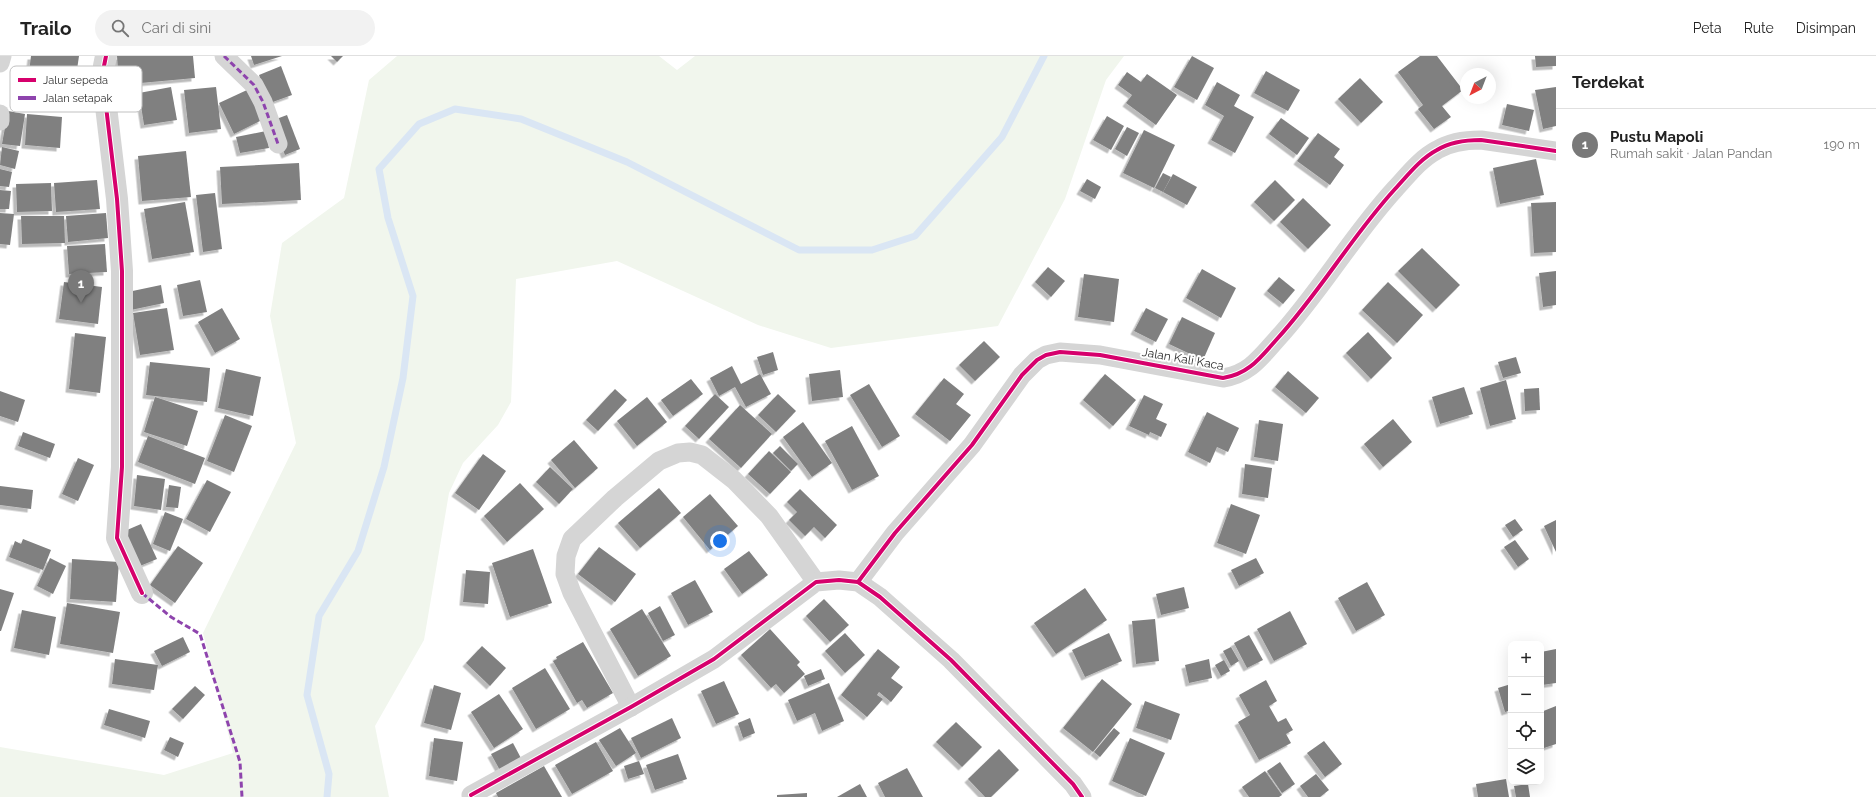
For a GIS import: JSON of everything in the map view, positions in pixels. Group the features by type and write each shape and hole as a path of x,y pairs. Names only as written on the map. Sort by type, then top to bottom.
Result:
{"street":[{"path":"0,63 2,56"},
{"path":"104,66 106,56"},
{"path":"224,56 254,85 263,102 278,144"},
{"path":"107,112 118,199 122,271 122,467 117,538 142,593"},
{"path":"0,114 0,121"},
{"name":"Jalan Kali Kaca","path":"858,582 895,533 972,444 1022,375 1037,360 1046,355 1060,352 1100,354 1223,378 1236,376 1255,363 1288,327 1372,214 1421,160 1447,145 1468,140 1481,140 1556,151"},
{"path":"631,708 572,593 565,574 566,556 572,539 614,498 659,461 678,453 690,452 702,455 734,480 770,516 816,582"},
{"path":"471,795 631,708 714,659 816,582 839,580 858,582 880,597 951,660 1072,784 1082,797"}],"shaded area":[{"path":"397,56 659,56 677,70 695,56 1124,56 1106,80 1065,199 998,326 831,348 758,325 617,261 516,279 511,402 498,425 463,463 449,493 424,640 375,726 389,797 0,797 0,747 164,775 233,753 203,633 296,443 270,316 282,243 344,198 369,80"}],"building":[{"path":"31,56 79,56 78,66 30,66"},
{"path":"117,56 193,56 195,78 142,83 142,66 118,66"},
{"path":"251,56 282,56 254,65"},
{"path":"331,56 343,56 337,62"},
{"path":"1192,56 1214,68 1197,100 1174,87"},
{"path":"1420,56 1437,56 1460,86 1460,92 1442,106 1451,117 1434,129 1418,109 1423,105 1398,72"},
{"path":"1535,56 1556,56 1556,66 1536,67"},
{"path":"281,66 292,95 270,103 259,75"},
{"path":"1266,71 1300,90 1288,111 1254,93"},
{"path":"1127,72 1141,82 1147,74 1177,95 1156,125 1126,103 1132,95 1118,85"},
{"path":"1360,78 1383,102 1361,123 1338,99"},
{"path":"1217,82 1240,95 1234,106 1254,117 1235,153 1211,140 1224,116 1205,105"},
{"path":"171,87 177,120 144,125 142,112 142,92"},
{"path":"216,87 221,129 189,133 184,90"},
{"path":"1556,87 1556,126 1543,129 1535,90"},
{"path":"247,90 262,120 234,134 219,103"},
{"path":"1507,104 1534,110 1529,131 1502,125"},
{"path":"8,111 25,114 20,146 2,144"},
{"path":"27,114 62,117 60,148 25,145"},
{"path":"287,115 300,149 285,155 271,121"},
{"path":"1107,116 1124,126 1111,150 1093,140"},
{"path":"1281,118 1309,138 1297,155 1269,134"},
{"path":"1127,127 1139,133 1127,156 1115,149"},
{"path":"1144,130 1175,145 1154,188 1123,173"},
{"path":"266,131 269,148 240,153 236,137"},
{"path":"1318,133 1340,149 1334,157 1344,165 1330,185 1297,161"},
{"path":"2,147 19,151 15,169 0,165"},
{"path":"186,151 191,197 142,201 138,156"},
{"path":"1536,159 1544,195 1500,204 1493,168"},
{"path":"299,163 301,200 222,204 220,167"},
{"path":"0,169 12,172 9,187 0,186"},
{"path":"1163,173 1171,177 1163,192 1155,188"},
{"path":"1173,174 1197,187 1187,205 1163,192"},
{"path":"1087,179 1101,187 1095,199 1080,191"},
{"path":"97,180 100,209 56,212 54,183"},
{"path":"1275,180 1295,200 1274,221 1254,202"},
{"path":"51,183 52,211 17,212 16,184"},
{"path":"0,190 11,191 9,209 0,209"},
{"path":"215,193 222,249 203,252 196,195"},
{"path":"1303,198 1331,225 1308,249 1280,222"},
{"path":"185,202 194,252 152,259 144,209"},
{"path":"1556,202 1556,252 1534,253 1531,203"},
{"path":"0,213 14,214 10,245 0,244"},
{"path":"106,213 108,238 68,242 66,216"},
{"path":"21,216 64,216 65,243 22,244"},
{"path":"105,244 107,272 69,274 67,246"},
{"path":"1422,248 1460,285 1436,309 1398,271"},
{"path":"1048,267 1065,281 1051,297 1035,282"},
{"path":"1202,269 1236,288 1221,318 1186,298"},
{"path":"1556,271 1556,305 1543,307 1539,273"},
{"path":"1084,274 1119,279 1114,322 1078,317"},
{"path":"1279,277 1295,290 1283,304 1267,291"},
{"path":"200,280 207,312 183,316 177,285"},
{"path":"64,282 102,287 98,324 59,319"},
{"path":"1388,282 1423,315 1397,343 1362,310"},
{"path":"161,285 164,303 126,311 123,293"},
{"path":"167,308 174,350 140,355 133,313"},
{"path":"222,308 240,339 215,353 198,322"},
{"path":"1146,308 1168,319 1156,342 1134,331"},
{"path":"1182,317 1215,333 1203,360 1169,344"},
{"path":"1368,332 1392,358 1371,379 1346,353"},
{"path":"75,333 106,337 100,393 69,389"},
{"path":"984,341 1000,357 975,381 959,365"},
{"path":"773,352 778,370 763,375 757,357"},
{"path":"1516,357 1521,373 1503,378 1498,362"},
{"path":"150,362 210,368 207,402 146,395"},
{"path":"732,366 741,384 760,374 771,394 746,407 735,387 719,396 710,378"},
{"path":"226,369 261,377 253,416 218,408"},
{"path":"840,370 843,397 812,401 809,374"},
{"path":"1288,371 1319,398 1306,413 1275,387"},
{"path":"1105,374 1136,400 1113,426 1083,400"},
{"path":"944,378 964,394 956,404 971,415 950,441 915,414"},
{"path":"691,379 703,394 673,416 661,400"},
{"path":"1506,380 1516,419 1490,426 1480,388"},
{"path":"869,384 900,436 882,447 850,395"},
{"path":"1464,387 1473,414 1440,424 1432,397"},
{"path":"1539,388 1540,410 1525,411 1524,389"},
{"path":"615,389 627,400 598,431 586,420"},
{"path":"0,391 25,400 18,422 0,416"},
{"path":"715,394 729,407 699,439 685,426"},
{"path":"778,394 796,411 776,432 758,415"},
{"path":"1144,395 1163,404 1156,419 1167,424 1161,437 1150,432 1149,435 1129,426"},
{"path":"155,397 198,411 187,446 144,432"},
{"path":"647,397 667,422 637,446 617,421"},
{"path":"740,405 772,434 741,468 709,439"},
{"path":"1207,412 1239,428 1228,452 1217,447 1210,463 1188,452"},
{"path":"225,415 252,426 234,472 207,461"},
{"path":"1393,419 1412,442 1383,467 1364,444"},
{"path":"1259,420 1283,424 1278,461 1254,457"},
{"path":"803,422 832,463 812,477 783,437"},
{"path":"852,426 879,476 852,490 825,441"},
{"path":"23,432 55,444 50,458 18,446"},
{"path":"148,436 205,458 195,484 138,462"},
{"path":"574,440 598,468 575,488 551,460"},
{"path":"780,446 798,464 791,471 773,453"},
{"path":"769,451 791,472 770,494 748,474"},
{"path":"483,454 506,471 479,510 455,493"},
{"path":"78,458 94,465 78,501 62,494"},
{"path":"1245,464 1272,468 1268,498 1242,494"},
{"path":"550,467 573,489 559,504 536,482"},
{"path":"137,475 165,479 161,510 134,506"},
{"path":"207,480 231,492 210,532 186,519"},
{"path":"520,483 544,509 507,542 484,516"},
{"path":"169,485 181,487 178,508 166,507"},
{"path":"0,486 33,490 31,509 0,505"},
{"path":"659,488 681,513 640,548 618,523"},
{"path":"800,489 837,525 825,538 814,527 805,536 789,520 797,512 787,502"},
{"path":"710,494 738,526 710,550 683,517"},
{"path":"1231,504 1260,515 1246,554 1217,543"},
{"path":"165,512 183,519 170,551 153,544"},
{"path":"1515,519 1523,530 1513,537 1505,525"},
{"path":"1556,520 1556,552 1544,526"},
{"path":"141,524 157,559 135,568 120,533"},
{"path":"23,539 51,550 43,570 9,557 15,541 21,544"},
{"path":"1515,540 1529,559 1518,567 1504,547"},
{"path":"178,546 203,563 175,603 150,585"},
{"path":"599,547 636,574 615,602 578,574"},
{"path":"533,549 552,603 510,617 492,563"},
{"path":"749,551 768,575 742,594 724,569"},
{"path":"50,558 66,566 53,594 37,586"},
{"path":"1256,558 1264,573 1239,586 1231,570"},
{"path":"72,559 119,562 116,602 70,599"},
{"path":"466,570 490,572 488,604 463,602"},
{"path":"695,580 713,612 688,625 671,593"},
{"path":"1367,582 1385,615 1356,631 1338,598"},
{"path":"1184,587 1189,608 1161,615 1156,594"},
{"path":"1085,588 1107,620 1056,654 1034,623"},
{"path":"0,589 14,593 1,631 0,631"},
{"path":"824,599 849,625 830,642 806,616"},
{"path":"67,603 120,612 113,653 60,644"},
{"path":"660,606 675,635 663,641 648,613"},
{"path":"642,609 671,656 638,676 610,629"},
{"path":"22,610 56,617 49,655 14,648"},
{"path":"1290,611 1307,644 1274,661 1257,629"},
{"path":"1155,619 1159,661 1136,664 1132,621"},
{"path":"770,629 800,662 797,665 805,674 784,693 776,684 771,688 741,655"},
{"path":"845,633 865,655 845,673 825,651"},
{"path":"1109,633 1122,661 1085,677 1072,650"},
{"path":"1249,635 1263,660 1247,668 1234,643"},
{"path":"183,637 190,652 162,666 154,651"},
{"path":"583,642 613,693 587,708 582,700 577,703 553,661 557,659 556,657"},
{"path":"482,646 506,668 490,686 466,663"},
{"path":"1231,647 1239,661 1231,666 1223,651"},
{"path":"878,649 900,667 891,678 903,687 891,702 879,692 877,695 883,699 867,717 841,695"},
{"path":"1556,649 1556,683 1544,685 1544,651"},
{"path":"115,659 158,665 154,690 112,684"},
{"path":"1209,659 1212,678 1189,683 1185,665"},
{"path":"1224,660 1230,671 1221,676 1215,665"},
{"path":"545,668 570,709 536,729 512,688"},
{"path":"821,669 825,679 808,686 804,676"},
{"path":"1102,679 1132,704 1093,752 1063,728"},
{"path":"1266,680 1277,701 1269,706 1278,722 1286,718 1293,730 1286,734 1291,743 1259,760 1238,722 1250,715 1239,695"},
{"path":"724,681 739,714 716,724 701,691"},
{"path":"829,683 844,721 822,731 815,713 797,721 788,700"},
{"path":"434,685 461,693 451,730 424,723"},
{"path":"1508,685 1508,711 1505,712 1498,688"},
{"path":"195,686 205,695 183,719 172,709"},
{"path":"499,694 523,729 494,748 471,712"},
{"path":"1145,701 1180,714 1171,740 1136,728"},
{"path":"1556,706 1556,744 1544,748 1544,713 1544,711"},
{"path":"109,709 150,721 145,738 104,725"},
{"path":"672,718 681,738 641,758 631,738"},
{"path":"750,718 755,733 743,738 738,723"},
{"path":"956,722 982,747 962,767 936,742"},
{"path":"620,728 636,753 616,766 599,740"},
{"path":"1114,728 1120,733 1100,757 1094,752"},
{"path":"170,737 184,743 178,757 164,750"},
{"path":"434,738 463,742 457,781 429,776"},
{"path":"1130,738 1165,753 1146,796 1112,781"},
{"path":"1324,741 1342,764 1325,777 1307,753"},
{"path":"596,742 613,771 572,794 555,765"},
{"path":"513,743 523,762 502,774 491,754"},
{"path":"999,749 1019,770 991,797 985,797 968,779"},
{"path":"678,754 687,779 655,790 646,765"},
{"path":"639,761 644,774 628,779 624,766"},
{"path":"1280,762 1295,784 1282,793 1267,771"},
{"path":"544,766 562,797 498,797 496,793"},
{"path":"907,768 923,797 885,797 878,783"},
{"path":"1265,771 1282,795 1279,797 1249,797 1242,787"},
{"path":"1316,774 1329,790 1320,797 1308,797 1300,786"},
{"path":"1506,779 1509,797 1478,797 1476,784"},
{"path":"860,784 867,797 837,797"},
{"path":"1528,785 1530,797 1516,797 1514,786"},
{"path":"807,793 807,797 777,797 777,795"}],"waterway":[{"path":"327,797 329,774 307,695 319,616 358,551 384,467 403,378 413,296 388,218 379,169 419,124 455,109 521,119 627,162 799,250 872,250 915,236 1002,137 1044,56"}],"marked path":[{"path":"224,56 254,85 263,102 278,144"},
{"path":"142,593 171,617 200,634 240,762 242,797"}],"cycle path":[{"path":"104,66 106,56"},
{"path":"107,112 117,199 122,271 122,467 117,538 142,593"},
{"path":"858,582 895,533 972,445 1022,375 1037,360 1046,355 1060,352 1100,355 1223,378 1240,373 1247,369 1265,353 1293,321 1379,207 1425,158 1442,147 1453,143 1475,140 1556,151"},
{"path":"471,795 631,707 714,659 816,582 839,580 858,582 880,597 951,660 1073,784 1082,797"}],"place":[{"name":"Pustu Mapoli","path":"81,303"}]}
